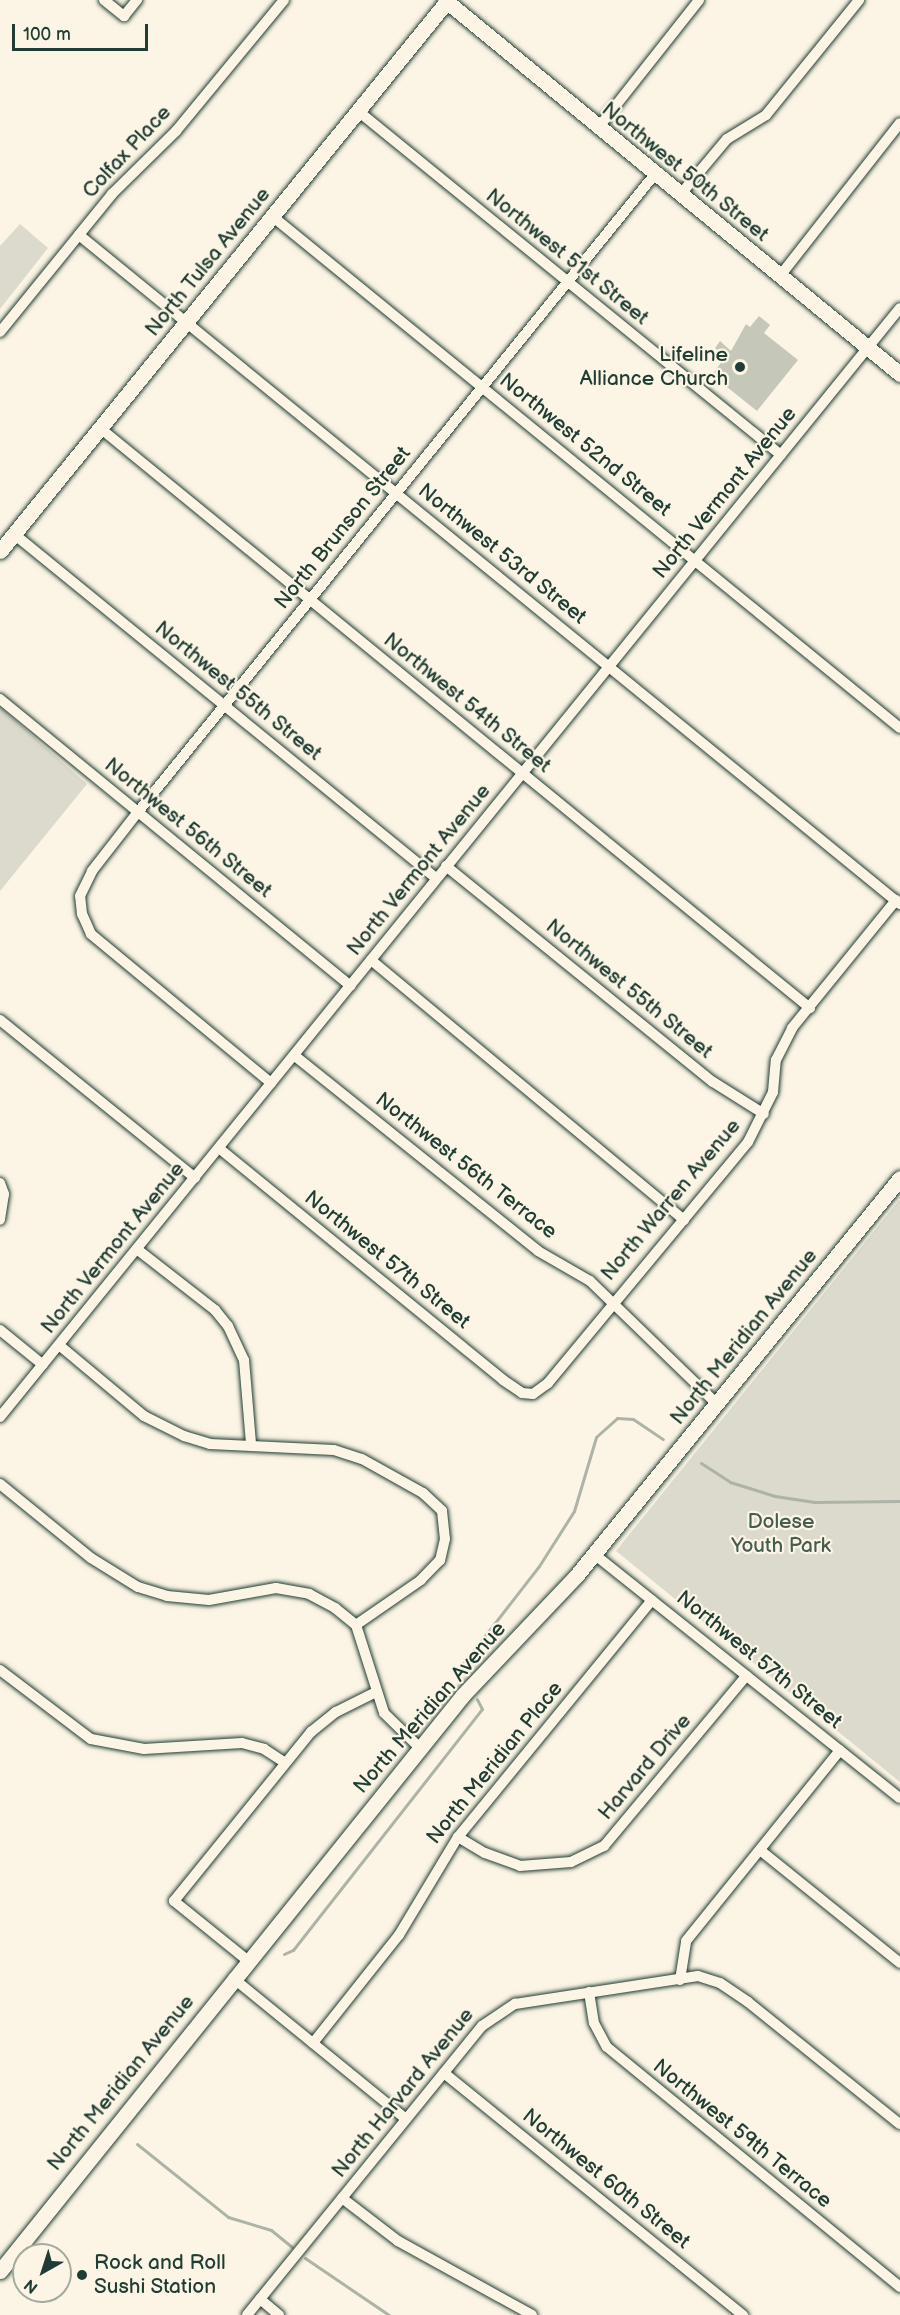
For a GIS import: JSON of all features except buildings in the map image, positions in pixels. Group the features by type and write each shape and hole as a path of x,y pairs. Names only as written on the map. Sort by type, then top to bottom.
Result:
{"main road":[{"name":"Northwest 50th Street","path":"447,0 598,128 900,374"},
{"name":"North Tulsa Avenue","path":"0,551 447,0"},
{"name":"North Meridian Avenue","path":"0,2271 420,1748 594,1554 900,1178"}],"street":[{"path":"104,0 124,16 137,0"},
{"name":"Colfax Place","path":"0,332 124,182 176,131 284,0"},
{"path":"598,128 699,0"},
{"path":"680,195 727,139 766,115 859,0"},
{"name":"Northwest 51st Street","path":"358,111 781,454"},
{"path":"780,276 900,123"},
{"name":"North Brunson Street","path":"271,1083 113,955 91,934 82,914 80,896 92,871 138,812 395,492 569,284 655,174"},
{"name":"Northwest 52nd Street","path":"272,216 697,560 900,728"},
{"name":"Northwest 53rd Street","path":"79,235 898,902"},
{"path":"868,348 900,308"},
{"name":"North Vermont Avenue","path":"0,1417 138,1250 446,866 868,348"},
{"name":"Northwest 54th Street","path":"100,428 810,1008"},
{"name":"Northwest 55th Street","path":"14,534 436,879"},
{"name":"Northwest 56th Street","path":"0,699 351,986"},
{"name":"Northwest 55th Street","path":"446,866 713,1082 764,1114"},
{"name":"North Warren Avenue","path":"533,1394 548,1383 612,1302 748,1142 774,1092 776,1060 792,1028 898,902"},
{"path":"371,960 684,1220"},
{"path":"0,1020 195,1178"},
{"name":"Northwest 56th Terrace","path":"295,1056 506,1227 590,1281 717,1404"},
{"name":"Northwest 57th Street","path":"220,1149 503,1380 522,1393 533,1394"},
{"path":"0,1183 4,1194 0,1220"},
{"path":"138,1250 215,1310 228,1326 244,1360 251,1444"},
{"path":"0,1330 43,1365"},
{"path":"60,1346 144,1416 210,1444 251,1444 334,1450 362,1459 423,1493 442,1511 445,1539 440,1560 421,1580 356,1625"},
{"path":"0,1484 91,1558 138,1587 168,1596 209,1600 276,1588 309,1594 356,1625 374,1693 384,1713 420,1748"},
{"name":"Northwest 57th Street","path":"594,1554 900,1798"},
{"name":"North Meridian Place","path":"313,2043 399,1935 458,1837 652,1599"},
{"path":"0,1670 91,1739 144,1749 242,1743 264,1749 284,1762"},
{"name":"Harvard Drive","path":"458,1837 485,1854 520,1866 571,1862 604,1846 746,1676"},
{"path":"248,1960 174,1900 264,1793 284,1762 336,1712 374,1693"},
{"path":"680,1980 686,1941 840,1750"},
{"path":"759,1850 900,1963"},
{"name":"North Harvard Avenue","path":"247,2315 444,2073 497,2013 515,2004 698,1977 720,1983 900,2124"},
{"path":"233,1978 406,2120"},
{"name":"Northwest 59th Terrace","path":"590,1992 594,2023 615,2055 900,2287"},
{"name":"Northwest 60th Street","path":"444,2073 743,2315"},
{"path":"342,2198 398,2241 532,2315"},
{"path":"260,2299 279,2315"}],"green space":[{"path":"20,224 48,248 0,309 0,246"},
{"path":"0,707 87,784 0,891"},
{"name":"Dolese Youth Park","path":"900,1199 900,1782 616,1551"}],"waterway":[{"path":"461,1683 458,1679 463,1664 539,1566 574,1511 596,1437 617,1418 633,1419 663,1439"},
{"path":"701,1463 730,1482 775,1496 815,1502 900,1501"},
{"path":"284,1954 293,1950 482,1709 477,1699"},
{"path":"137,2144 228,2217 271,2230 292,2247"},
{"path":"305,2258 389,2315"}],"place":[{"name":"Lifeline Alliance Church","path":"740,367"},
{"name":"Rock and Roll Sushi Station","path":"82,2275"}]}
